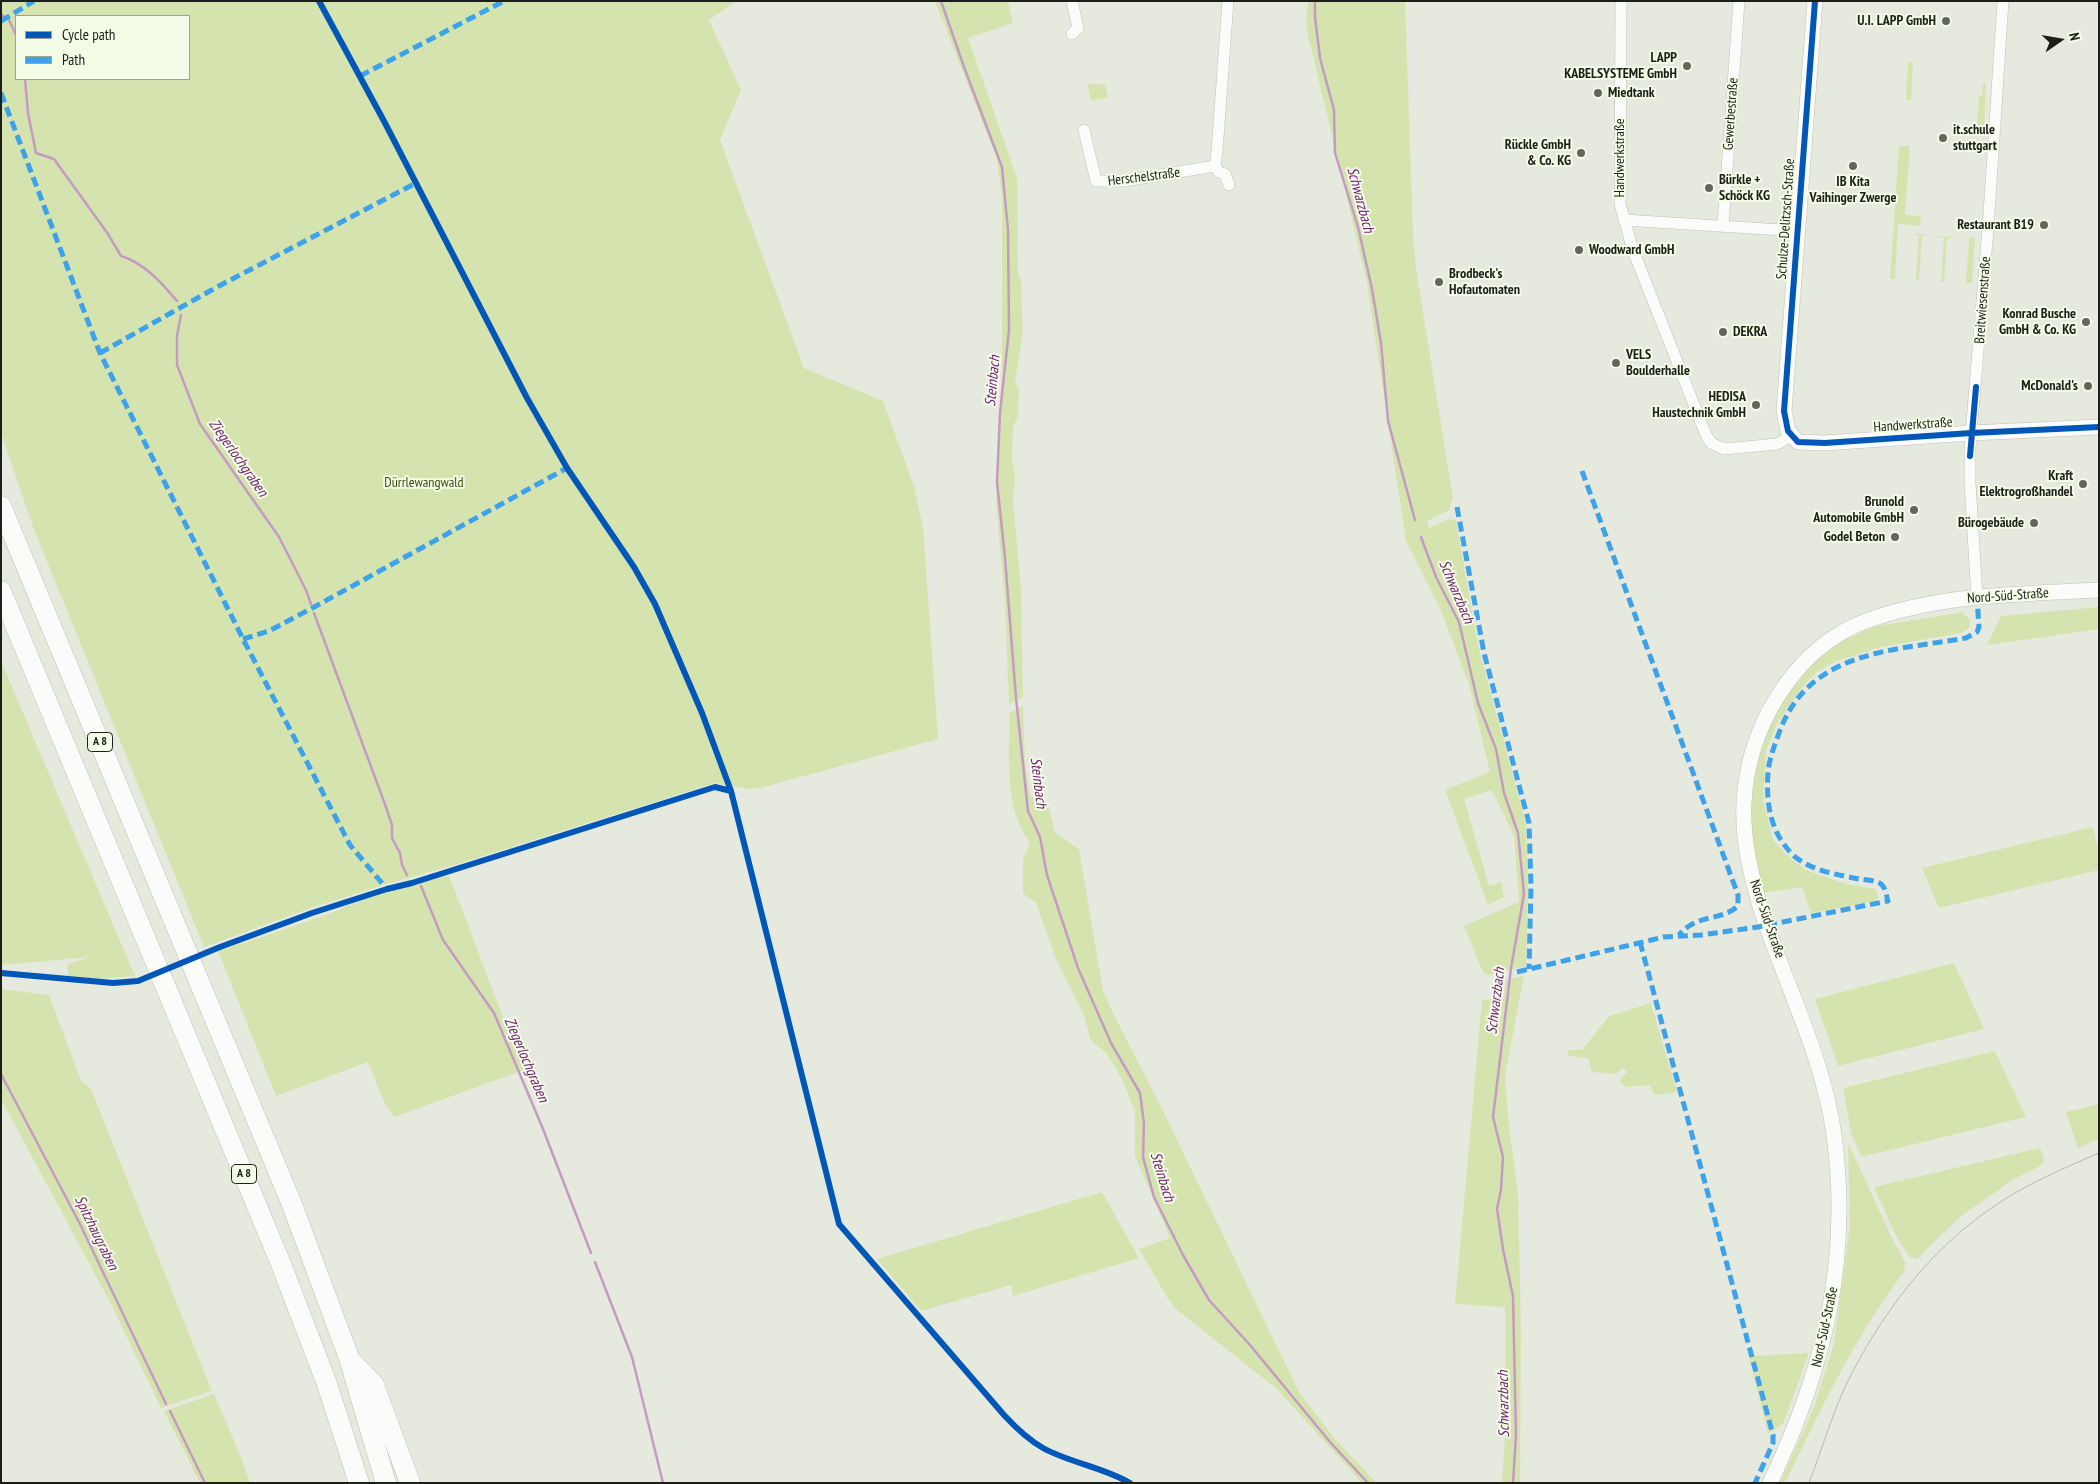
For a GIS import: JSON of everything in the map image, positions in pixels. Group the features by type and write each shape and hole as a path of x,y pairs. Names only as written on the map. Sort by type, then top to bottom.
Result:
{"highway":[{"name":"A 8","path":"1,506 293,1207 349,1358 386,1483"},
{"name":"A 8","path":"1,591 278,1256 327,1384 359,1483"},
{"name":"A 8","path":"349,1358 374,1385 410,1483"}],"main road":[{"name":"Schulze-Delitzsch-Straße","path":"1791,436 1786,427 1784,411 1815,1"},
{"name":"Handwerkstraße","path":"1791,436 1803,443 1825,444 1971,433 2099,427"},
{"name":"Nord-Süd-Straße","path":"1770,1483 1808,1393 1825,1336 1834,1290 1839,1211 1834,1136 1826,1091 1813,1046 1760,907 1746,850 1744,803 1751,756 1759,734 1777,698 1790,680 1813,655 1828,642 1847,630 1907,608 1934,603 1977,598 2099,590"},
{"path":"1763,1483 1781,1460"}],"street":[{"path":"1072,1 1078,28 1072,34"},
{"path":"1228,1 1218,151 1215,166 1219,172 1225,174 1229,185"},
{"name":"Handwerkstraße","path":"1621,1 1620,204 1633,250 1706,435 1711,443 1724,449 1777,444 1791,436"},
{"name":"Gewerbestraße","path":"1723,226 1739,1"},
{"name":"Breitwiesenstraße","path":"1977,598 1970,490 1971,433 2003,1"},
{"name":"Herschelstraße","path":"1084,130 1096,181 1124,181 1215,166"},
{"path":"1624,220 1798,231"}],"green space":[{"name":"Dürrlewangwald","path":"1,1 737,1 709,20 741,90 720,140 804,368 883,401 914,486 923,527 938,739 761,788 749,789 715,783 311,908 204,947 33,527 1,432"},
{"path":"935,1 1008,1 1013,23 968,38 1017,178 1018,272 1021,281 1023,332 1015,382 1019,391 1018,416 1013,427 1012,460 1015,473 1013,503 1021,588 1023,697 1009,704 1005,603 996,503 1002,358 1002,198 997,159"},
{"path":"1309,1 1405,1 1413,234 1416,269 1453,498 1449,510 1427,521 1429,528 1449,519 1456,520 1478,645 1526,824 1528,887 1526,966 1488,975 1483,972 1464,926 1519,902 1514,836 1492,790 1464,799 1489,886 1501,882 1504,897 1488,905 1445,790 1490,772 1469,684 1441,611 1406,541 1367,283 1308,35 1306,15"},
{"path":"1908,62 1913,63 1911,100 1906,100"},
{"path":"1087,83 1105,85 1108,97 1091,101"},
{"path":"1983,83 1986,83 1984,130 1977,129 1979,96 1982,96"},
{"path":"1899,146 1910,146 1905,215 1921,216 1920,226 1898,224 1895,279 1890,279"},
{"path":"1913,234 1929,235 1922,236 1919,280 1916,280 1919,236"},
{"path":"1937,236 1954,237 1947,238 1944,282 1941,282 1944,238"},
{"path":"1964,238 1975,238 1972,283 1966,283 1969,239"},
{"path":"2099,607 2099,629 1987,645 2001,616"},
{"path":"1963,612 1970,620 1969,628 1961,633 1881,647 1834,662 1817,672 1803,686 1778,722 1766,751 1763,800 1773,840 1790,858 1806,870 1846,884 1876,889 1878,898 1872,902 1811,913 1802,887 1762,893 1749,842 1749,800 1768,720 1807,668 1839,642 1877,626"},
{"path":"1,661 135,976 94,979 68,976 67,964 91,957 1,965"},
{"path":"1023,706 1025,761 1030,795 1048,803 1055,833 1079,849 1103,991 1113,1013 1164,1113 1299,1392 1336,1440 1377,1483 1362,1483 1277,1389 1177,1310 1168,1299 1139,1249 1170,1238 1135,1156 1135,1112 1124,1083 1108,1055 1090,1039 1084,1015 1056,959 1036,903 1023,893 1023,860 1030,843 1021,829 1012,797 1009,713"},
{"path":"2093,827 2099,853 2099,870 1939,908 1922,868"},
{"path":"449,876 524,1070 394,1117 384,1102 368,1062 276,1096 218,951 314,919 403,885"},
{"path":"1954,963 1984,1029 1838,1066 1815,999"},
{"path":"1524,976 1505,1075 1509,1126 1518,1193 1521,1328 1520,1483 1502,1483 1505,1435 1505,1307 1455,1304 1482,1000 1504,997 1505,980"},
{"path":"1,989 49,995 81,1081 91,1089 212,1391 161,1408 111,1304 1,1099"},
{"path":"1651,1003 1677,1092 1654,1095 1650,1085 1624,1087 1620,1080 1627,1072 1623,1068 1615,1074 1592,1072 1588,1058 1569,1056 1567,1050 1582,1050 1609,1016"},
{"path":"1995,1051 2026,1117 1861,1157 1852,1136 1843,1088"},
{"path":"2099,1104 2099,1139 2078,1148 2066,1112"},
{"path":"1848,1143 1905,1262 1904,1272 1869,1322 1825,1401 1785,1483 1780,1483 1814,1407 1834,1344 1850,1225"},
{"path":"2040,1148 2044,1159 2042,1165 2014,1179 1960,1217 1917,1259 1909,1257 1895,1234 1874,1187"},
{"path":"1102,1192 1139,1258 1013,1296 1011,1285 921,1311 877,1259"},
{"path":"1809,1353 1783,1424 1768,1434 1749,1356"},
{"path":"214,1394 250,1483 200,1483 164,1411"}],"waterway":[{"name":"Steinbach","path":"941,1 1002,167 1008,230 1009,330 1000,413 997,482 1028,811 1040,837 1047,875 1078,968 1111,1043 1140,1093 1144,1124 1143,1157 1154,1197 1183,1255 1209,1300 1250,1345 1330,1442 1368,1483"},
{"name":"Schwarzbach","path":"1315,1 1320,58 1334,110 1335,153 1358,227 1372,289 1381,343 1388,421 1415,520"},
{"name":"Ziegerlochgraben","path":"9,20 15,33"},
{"name":"Ziegerlochgraben","path":"25,80 28,113 36,153 54,159 108,234 121,256 145,268 177,301"},
{"name":"Ziegerlochgraben","path":"181,315 177,336 177,365 200,424 279,537 306,590 311,604"},
{"name":"Schwarzbach","path":"1421,537 1436,577 1459,622 1478,703 1496,749 1504,793 1518,833 1524,894 1511,968 1493,1117 1503,1157 1501,1190 1497,1209 1513,1296 1516,1435 1513,1483"},
{"name":"Ziegerlochgraben","path":"314,613 386,807 392,825 392,838 400,853 402,865 407,875"},
{"name":"Ziegerlochgraben","path":"421,886 443,940 494,1013 543,1129 591,1253"},
{"name":"Spitzhaugraben","path":"1,1074 80,1224 166,1404"},
{"name":"Ziegerlochgraben","path":"595,1262 632,1357 663,1483"},
{"name":"Spitzhaugraben","path":"170,1411 205,1483"}],"tram line":[{"path":"1809,1483 1834,1413 1852,1373 1882,1321 1919,1274 1961,1231 2010,1196 2054,1173 2099,1153"}],"marked path":[{"path":"1,21 34,1"},
{"path":"360,76 504,1"},
{"path":"1,93 100,353 243,639 350,845 387,889"},
{"path":"100,353 217,287 416,183"},
{"path":"243,639 269,631 567,468"},
{"path":"1582,471 1738,895 1738,906 1731,911 1693,923 1679,935"},
{"path":"1457,507 1484,653 1529,823 1531,887 1529,969"},
{"path":"1517,972 1664,937 1701,935 1758,927 1888,901 1886,892 1879,883 1815,868 1792,854 1779,836 1771,816 1768,796 1769,763 1779,733 1793,706 1810,685 1832,670 1856,659 1882,652 1966,638 1977,632 1979,627 1977,598"},
{"path":"1640,942 1773,1435 1773,1443 1755,1483"}],"cycle path":[{"path":"319,1 385,123 527,398 567,468 634,567 655,604 702,713 731,791 839,1224 1004,1415 1022,1433 1037,1445 1053,1453 1109,1473 1130,1483"},
{"path":"1815,1 1784,411 1788,431 1798,442 1825,443 2099,427"},
{"path":"1970,456 1976,387"},
{"path":"1,973 113,983 138,981 220,947 312,913 715,787 731,791"}],"place":[{"name":"U.I. LAPP GmbH","path":"1946,21"},
{"name":"LAPP KABELSYSTEME GmbH","path":"1687,66"},
{"name":"Miedtank","path":"1598,93"},
{"name":"it.schule stuttgart","path":"1943,138"},
{"name":"Rückle GmbH & Co. KG","path":"1581,153"},
{"name":"IB Kita Vaihinger Zwerge","path":"1853,166"},
{"name":"Bürkle + Schöck KG","path":"1709,188"},
{"name":"Restaurant B19","path":"2044,225"},
{"name":"Woodward GmbH","path":"1579,250"},
{"name":"Brodbeck's Hofautomaten","path":"1439,282"},
{"name":"Konrad Busche GmbH & Co. KG","path":"2086,322"},
{"name":"DEKRA","path":"1723,332"},
{"name":"VELS Boulderhalle","path":"1616,363"},
{"name":"McDonald's","path":"2088,386"},
{"name":"HEDISA Haustechnik GmbH","path":"1756,405"},
{"name":"Kraft Elektrogroßhandel","path":"2083,484"},
{"name":"Brunold Automobile GmbH","path":"1914,510"},
{"name":"Bürogebäude","path":"2034,523"},
{"name":"Godel Beton","path":"1895,537"}]}
